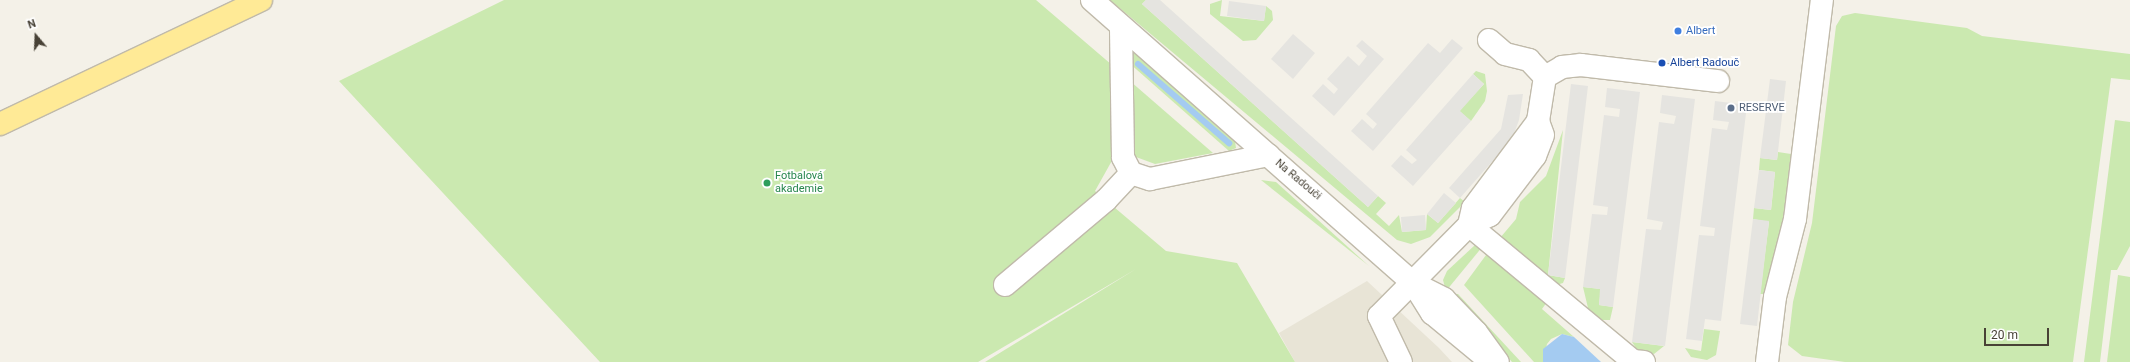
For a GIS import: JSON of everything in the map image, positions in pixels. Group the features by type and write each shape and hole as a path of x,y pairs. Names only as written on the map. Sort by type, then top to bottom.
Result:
{"main road":[{"path":"0,124 261,0"}],"street":[{"name":"Na Radouči","path":"1092,0 1121,28 1269,155 1414,283 1444,299 1476,332 1498,362"},
{"path":"1767,362 1775,297 1795,219 1822,0"},
{"path":"1121,28 1123,157 1131,173 1150,179 1269,155"},
{"path":"1489,40 1505,54 1529,60 1545,77"},
{"path":"1545,77 1562,67 1581,65 1718,81"},
{"path":"1401,362 1379,316 1414,283 1469,225 1490,215 1535,156 1543,135 1538,121 1545,77"},
{"path":"1005,285 1106,200 1131,173"},
{"path":"1469,225 1571,308 1633,361 1644,362"},
{"path":"1414,283 1432,313 1491,362"}],"shaded area":[{"path":"1146,0 1160,0 1378,196 1368,207 1142,4"},
{"path":"1229,1 1266,6 1264,21 1227,16"},
{"path":"1293,34 1315,53 1293,79 1271,59"},
{"path":"1452,39 1463,48 1373,151 1351,131 1362,119 1373,129 1377,124 1366,114 1428,43 1440,53"},
{"path":"1362,40 1384,59 1334,116 1312,96 1323,84 1334,94 1338,89 1327,79 1348,56 1359,66 1367,56 1356,46"},
{"path":"1473,74 1484,84 1460,111 1471,121 1413,186 1391,166 1401,155 1412,164 1417,160 1406,150"},
{"path":"1770,79 1786,81 1777,160 1760,158"},
{"path":"1571,84 1588,86 1565,278 1548,275"},
{"path":"1607,88 1640,92 1613,307 1599,305 1600,289 1583,287 1592,214 1607,215 1608,207 1593,205 1604,115 1619,117 1620,109 1605,107"},
{"path":"1523,94 1519,120 1512,139 1460,198 1449,188 1501,129 1508,95"},
{"path":"1662,95 1695,99 1665,346 1632,342 1646,229 1661,230 1663,222 1647,219 1659,122 1674,124 1676,116 1660,113"},
{"path":"1715,101 1747,105 1721,321 1705,319 1702,341 1686,339 1699,235 1714,236 1715,228 1700,226 1712,128 1727,130 1729,122 1713,120"},
{"path":"1759,170 1775,172 1771,210 1754,208"},
{"path":"1444,193 1456,203 1438,223 1427,214"},
{"path":"1425,215 1426,230 1402,232 1401,217"},
{"path":"1753,219 1769,221 1757,326 1740,324"},
{"path":"1367,281 1452,362 1295,362 1279,333"}],"green space":[{"name":"Fotbalová akademie","path":"504,0 1036,0 1112,65 1114,157 1095,191 1166,251 1237,263 1295,362 985,362 1136,269 978,362 600,362 339,81"},
{"path":"1110,0 1146,0 1142,4 1368,207 1378,196 1386,203 1376,214 1389,226 1399,215 1402,232 1426,230 1427,214 1438,223 1460,198 1465,202 1430,237 1411,244 1397,240"},
{"path":"1222,0 1220,16 1264,21 1266,6 1272,11 1273,20 1256,40 1243,41 1210,14 1210,4"},
{"path":"1855,13 1967,28 1982,36 2130,54 2130,80 2111,78 2073,362 1845,362 1802,356 1788,345 1793,302 1812,223 1836,26 1842,16"},
{"path":"1129,46 1235,141 1236,148 1229,151 1128,62"},
{"path":"1476,71 1485,74 1487,91 1485,101 1471,121 1459,111 1484,84 1473,74"},
{"path":"1130,81 1213,153 1155,164 1136,157 1133,150"},
{"path":"2115,120 2130,122 2130,246 2117,270 2111,270 2100,362 2084,362"},
{"path":"1563,130 1548,275 1565,278 1563,283 1556,285 1500,238 1516,219 1520,202 1546,176"},
{"path":"1778,152 1791,154 1783,220 1764,294 1760,294 1769,222 1753,219 1754,208 1771,210 1775,172 1759,170 1760,158 1777,160"},
{"path":"1261,180 1276,182 1369,266"},
{"path":"1475,245 1483,246 1446,291 1443,280 1447,271"},
{"path":"1489,251 1547,302 1542,309 1574,337 1562,334 1551,339 1547,344 1543,362 1534,362 1464,285"},
{"path":"2118,275 2130,277 2130,362 2107,362"},
{"path":"1583,287 1601,289 1599,305 1613,307 1610,320 1601,320 1588,308"},
{"path":"1454,294 1458,294 1521,362 1512,362"},
{"path":"1704,329 1720,331 1716,355 1707,360 1691,357 1685,348 1701,351"},
{"path":"1632,342 1664,346 1654,354 1638,351"}],"water":[{"path":"1562,334 1574,337 1601,362 1543,362 1543,349"}],"waterway":[{"path":"1138,64 1229,143"}],"place":[{"name":"Albert","path":"1678,31"},
{"name":"Albert Radouč","path":"1662,63"},
{"name":"RESERVE","path":"1731,108"},
{"name":"Fotbalová akademie","path":"767,183"}]}
